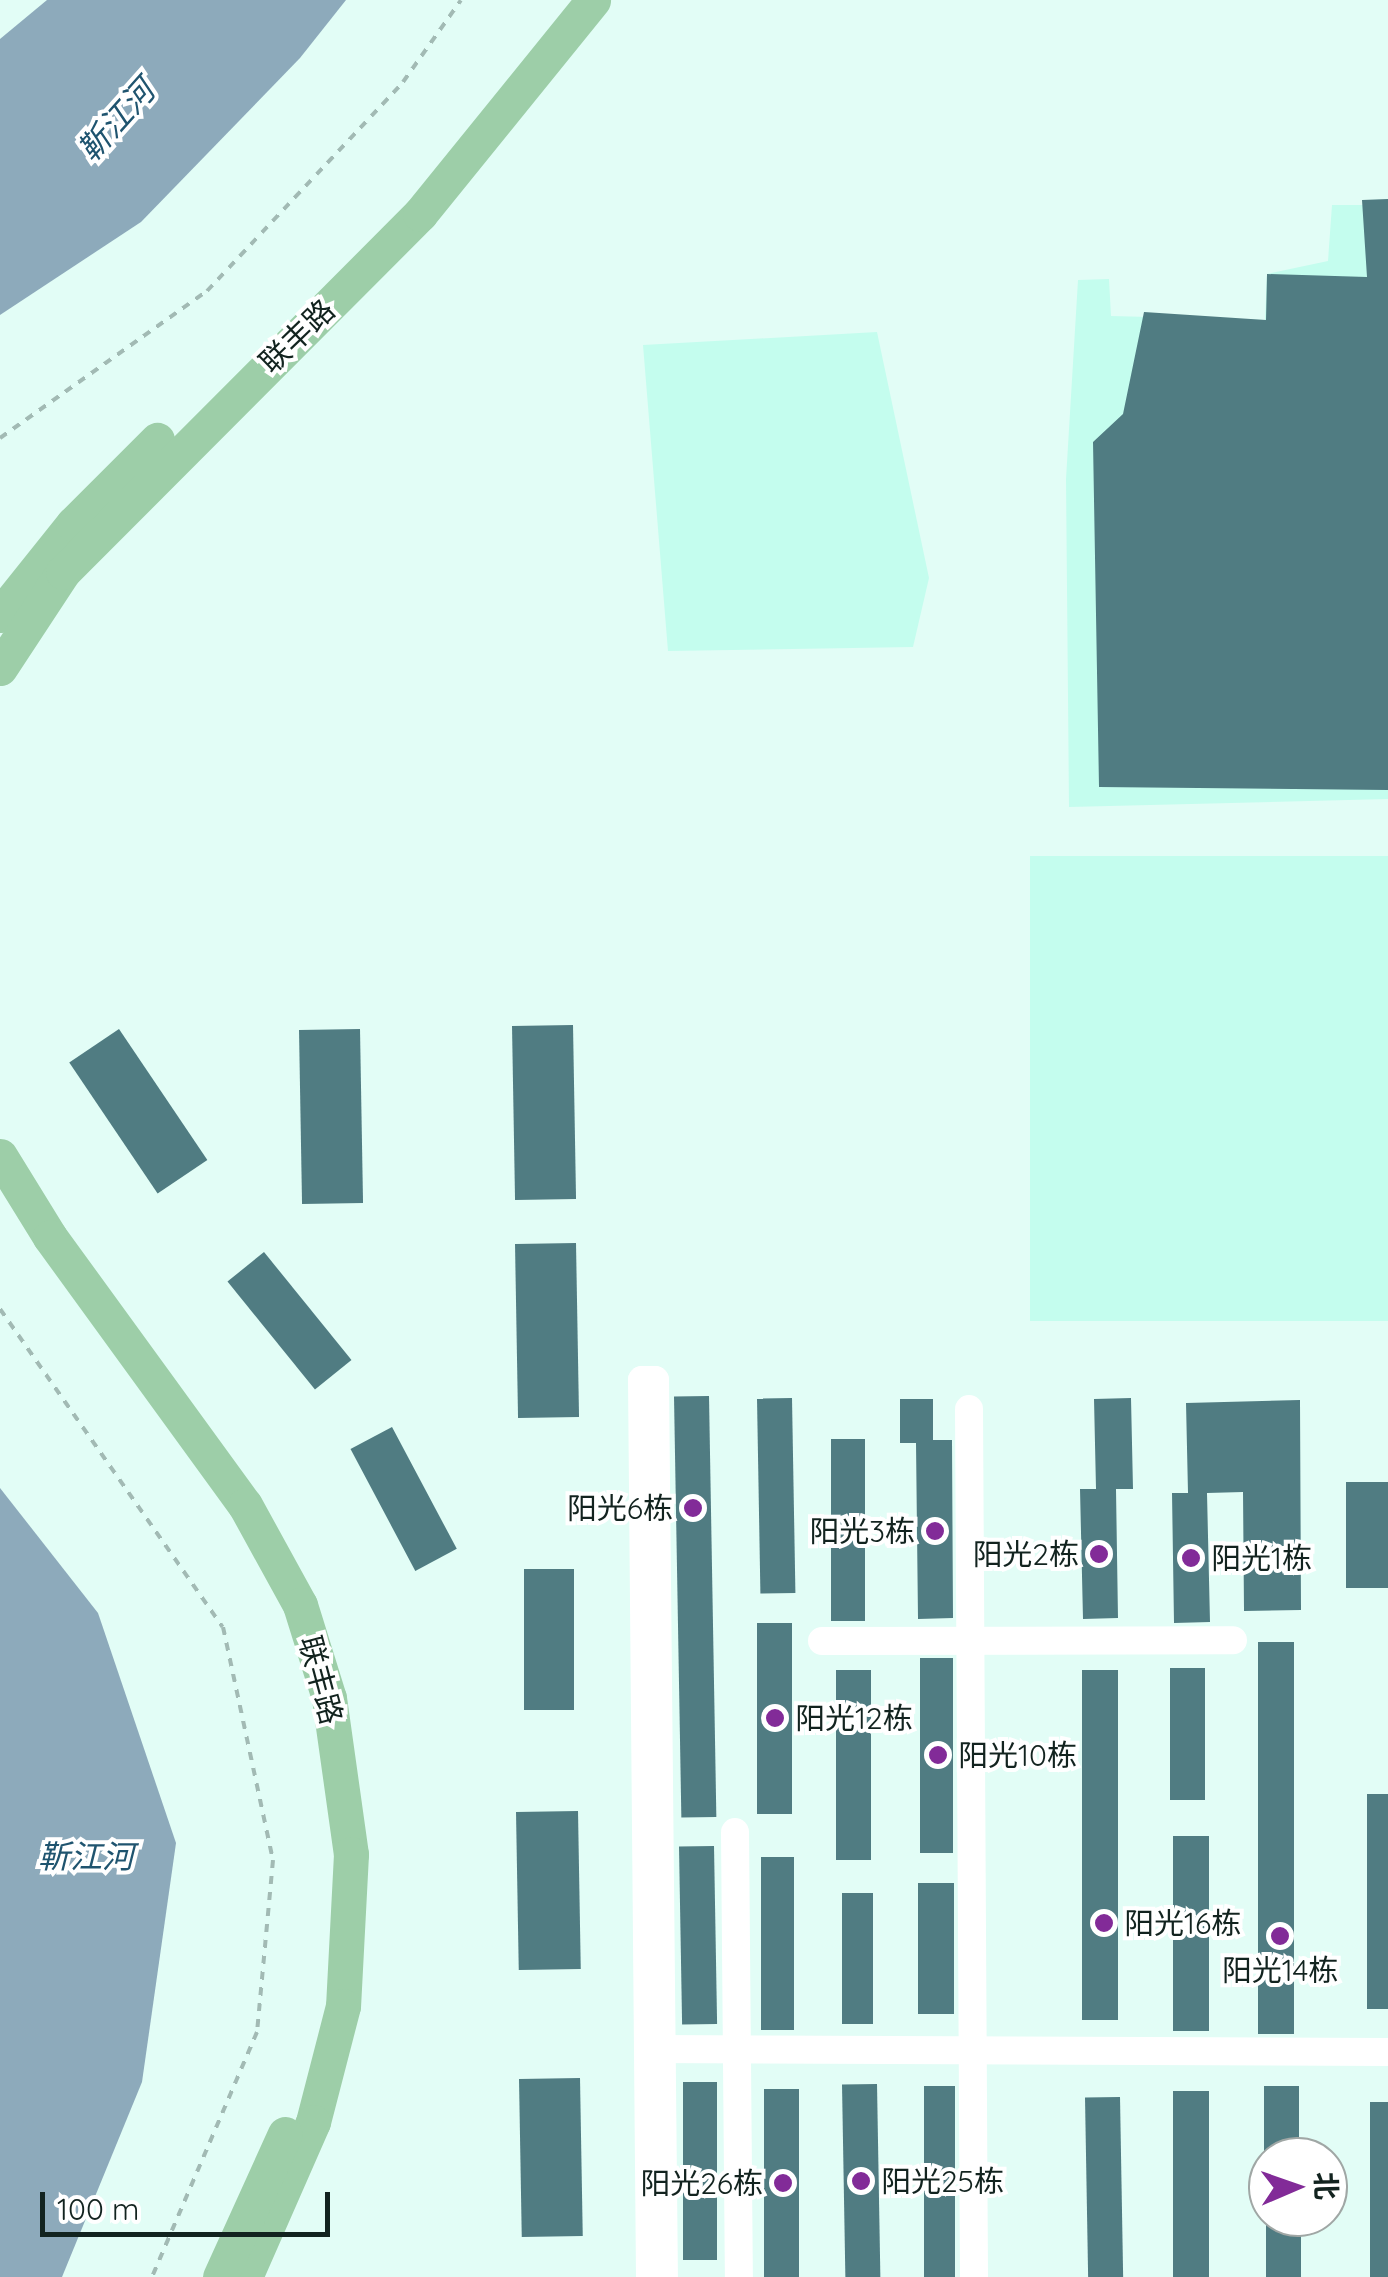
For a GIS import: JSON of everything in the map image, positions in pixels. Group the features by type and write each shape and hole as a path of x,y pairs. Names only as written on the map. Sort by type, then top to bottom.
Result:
{"main road":[{"name":"联丰路","path":"0,616 73,524 394,209 565,0"},
{"name":"联丰路","path":"0,668 63,572 420,214 592,0"},
{"name":"联丰路","path":"0,1156 50,1237 245,1505 300,1606 329,1698 351,1854 343,2006 313,2122 245,2277"},
{"name":"联丰路","path":"0,1202 221,1503 277,1609 319,1748 331,1912 318,2022 282,2142 220,2277"}],"street":[{"path":"650,2277 655,2049 656,1380 642,1380 655,2049 664,2277"},
{"path":"969,1409 974,2277"},
{"path":"822,1641 1233,1640"},
{"path":"734,1832 739,2277"},
{"path":"655,2049 1388,2052"}],"path":[{"path":"0,438 207,290 403,82 461,0"},
{"path":"0,1309 223,1627 273,1860 257,2032 152,2277"}],"shaded area":[{"path":"1332,205 1388,205 1388,799 1069,807 1066,479 1078,280 1109,279 1111,316 1265,320 1267,274 1328,261"},
{"path":"877,332 929,578 913,647 668,651 643,345"},
{"path":"1030,856 1388,856 1388,1321 1030,1321"}],"water":[{"name":"靳江河","path":"47,0 346,0 300,58 141,222 0,315 0,39"},
{"name":"靳江河","path":"0,1488 98,1613 176,1843 142,2082 62,2277 0,2277"}],"building":[{"path":"1388,199 1388,790 1099,787 1093,442 1123,414 1144,312 1266,320 1267,274 1367,277 1362,200"},
{"path":"573,1025 576,1199 515,1200 512,1026"},
{"path":"119,1029 207,1160 158,1194 69,1063"},
{"path":"360,1029 363,1203 302,1204 299,1030"},
{"path":"576,1243 579,1417 518,1418 515,1244"},
{"path":"264,1252 351,1360 315,1390 227,1282"},
{"path":"709,1396 716,1817 681,1818 674,1397"},
{"path":"792,1398 795,1593 760,1594 757,1399"},
{"name":"阳光2栋","path":"1131,1398 1133,1489 1116,1489 1118,1618 1083,1619 1080,1489 1096,1489 1094,1399"},
{"name":"阳光3栋","path":"900,1399 933,1399 933,1440 952,1440 953,1618 918,1619 916,1443 900,1443"},
{"path":"1300,1400 1301,1610 1244,1611 1243,1492 1207,1493 1210,1622 1174,1623 1172,1493 1188,1493 1186,1403"},
{"path":"392,1427 457,1549 415,1571 351,1449"},
{"path":"831,1439 865,1439 865,1621 831,1621"},
{"path":"1346,1482 1388,1482 1388,1588 1346,1588"},
{"path":"524,1569 574,1569 574,1710 524,1710"},
{"name":"阳光12栋","path":"757,1623 792,1623 792,1814 757,1814"},
{"path":"1258,1642 1294,1642 1294,2034 1258,2034"},
{"name":"阳光10栋","path":"920,1658 953,1658 953,1853 920,1853"},
{"path":"1170,1668 1205,1668 1205,1800 1170,1800"},
{"path":"836,1670 871,1670 871,1860 836,1860"},
{"path":"1082,1670 1118,1670 1118,2020 1082,2020"},
{"path":"1367,1794 1388,1794 1388,2009 1367,2009"},
{"path":"578,1811 581,1969 519,1970 516,1812"},
{"path":"1173,1836 1209,1836 1209,2031 1173,2031"},
{"path":"714,1846 717,2024 682,2025 679,1847"},
{"path":"761,1857 794,1857 794,2030 761,2030"},
{"path":"918,1883 954,1883 954,2014 918,2014"},
{"path":"842,1893 873,1893 873,2024 842,2024"},
{"path":"580,2078 583,2236 522,2237 519,2079"},
{"path":"683,2082 717,2082 717,2260 683,2260"},
{"name":"阳光25栋","path":"877,2084 880,2277 845,2277 842,2085"},
{"path":"924,2086 955,2086 955,2277 924,2277"},
{"path":"1264,2086 1299,2086 1299,2137 1264,2137"},
{"name":"阳光26栋","path":"764,2089 799,2089 799,2277 764,2277"},
{"path":"1173,2091 1209,2091 1209,2277 1173,2277"},
{"path":"1120,2097 1123,2277 1088,2277 1085,2098"},
{"path":"1370,2102 1388,2102 1388,2277 1370,2277"},
{"path":"1266,2237 1301,2237 1301,2277 1266,2277"}],"place":[{"name":"阳光6栋","path":"693,1508"},
{"name":"阳光3栋","path":"935,1531"},
{"name":"阳光2栋","path":"1099,1554"},
{"name":"阳光1栋","path":"1191,1558"},
{"name":"阳光12栋","path":"775,1718"},
{"name":"阳光10栋","path":"938,1755"},
{"name":"阳光16栋","path":"1104,1923"},
{"name":"阳光14栋","path":"1280,1936"},
{"name":"阳光25栋","path":"861,2181"},
{"name":"阳光26栋","path":"783,2183"}]}
